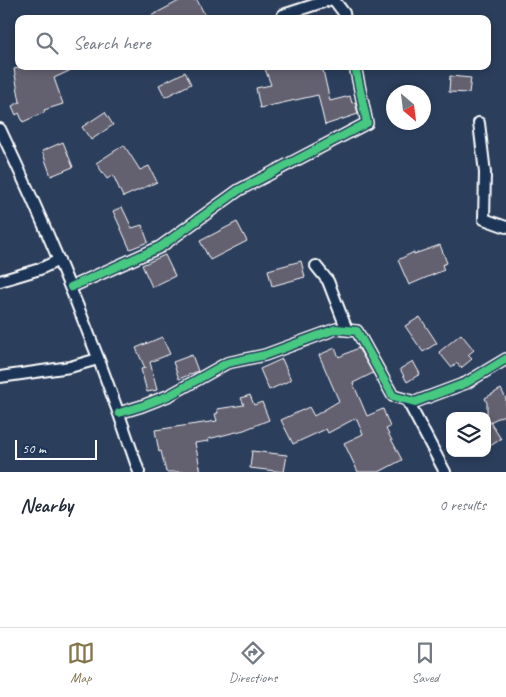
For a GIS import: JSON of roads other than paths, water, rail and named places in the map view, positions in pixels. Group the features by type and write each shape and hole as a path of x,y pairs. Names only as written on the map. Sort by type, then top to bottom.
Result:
{"street":[{"path":"283,15 329,0"},
{"path":"334,0 344,15"},
{"path":"71,287 160,246 239,190 367,123 356,70"},
{"path":"479,123 486,173 484,219 506,227"},
{"path":"0,129 71,287 119,413 139,472"},
{"path":"0,281 40,270 59,260"},
{"path":"316,266 328,281 347,330"},
{"path":"119,413 170,395 227,364 265,355 336,330 357,330 393,396 415,402 466,383 506,359"},
{"path":"0,378 70,367 98,359"},
{"path":"407,400 445,472"}]}
